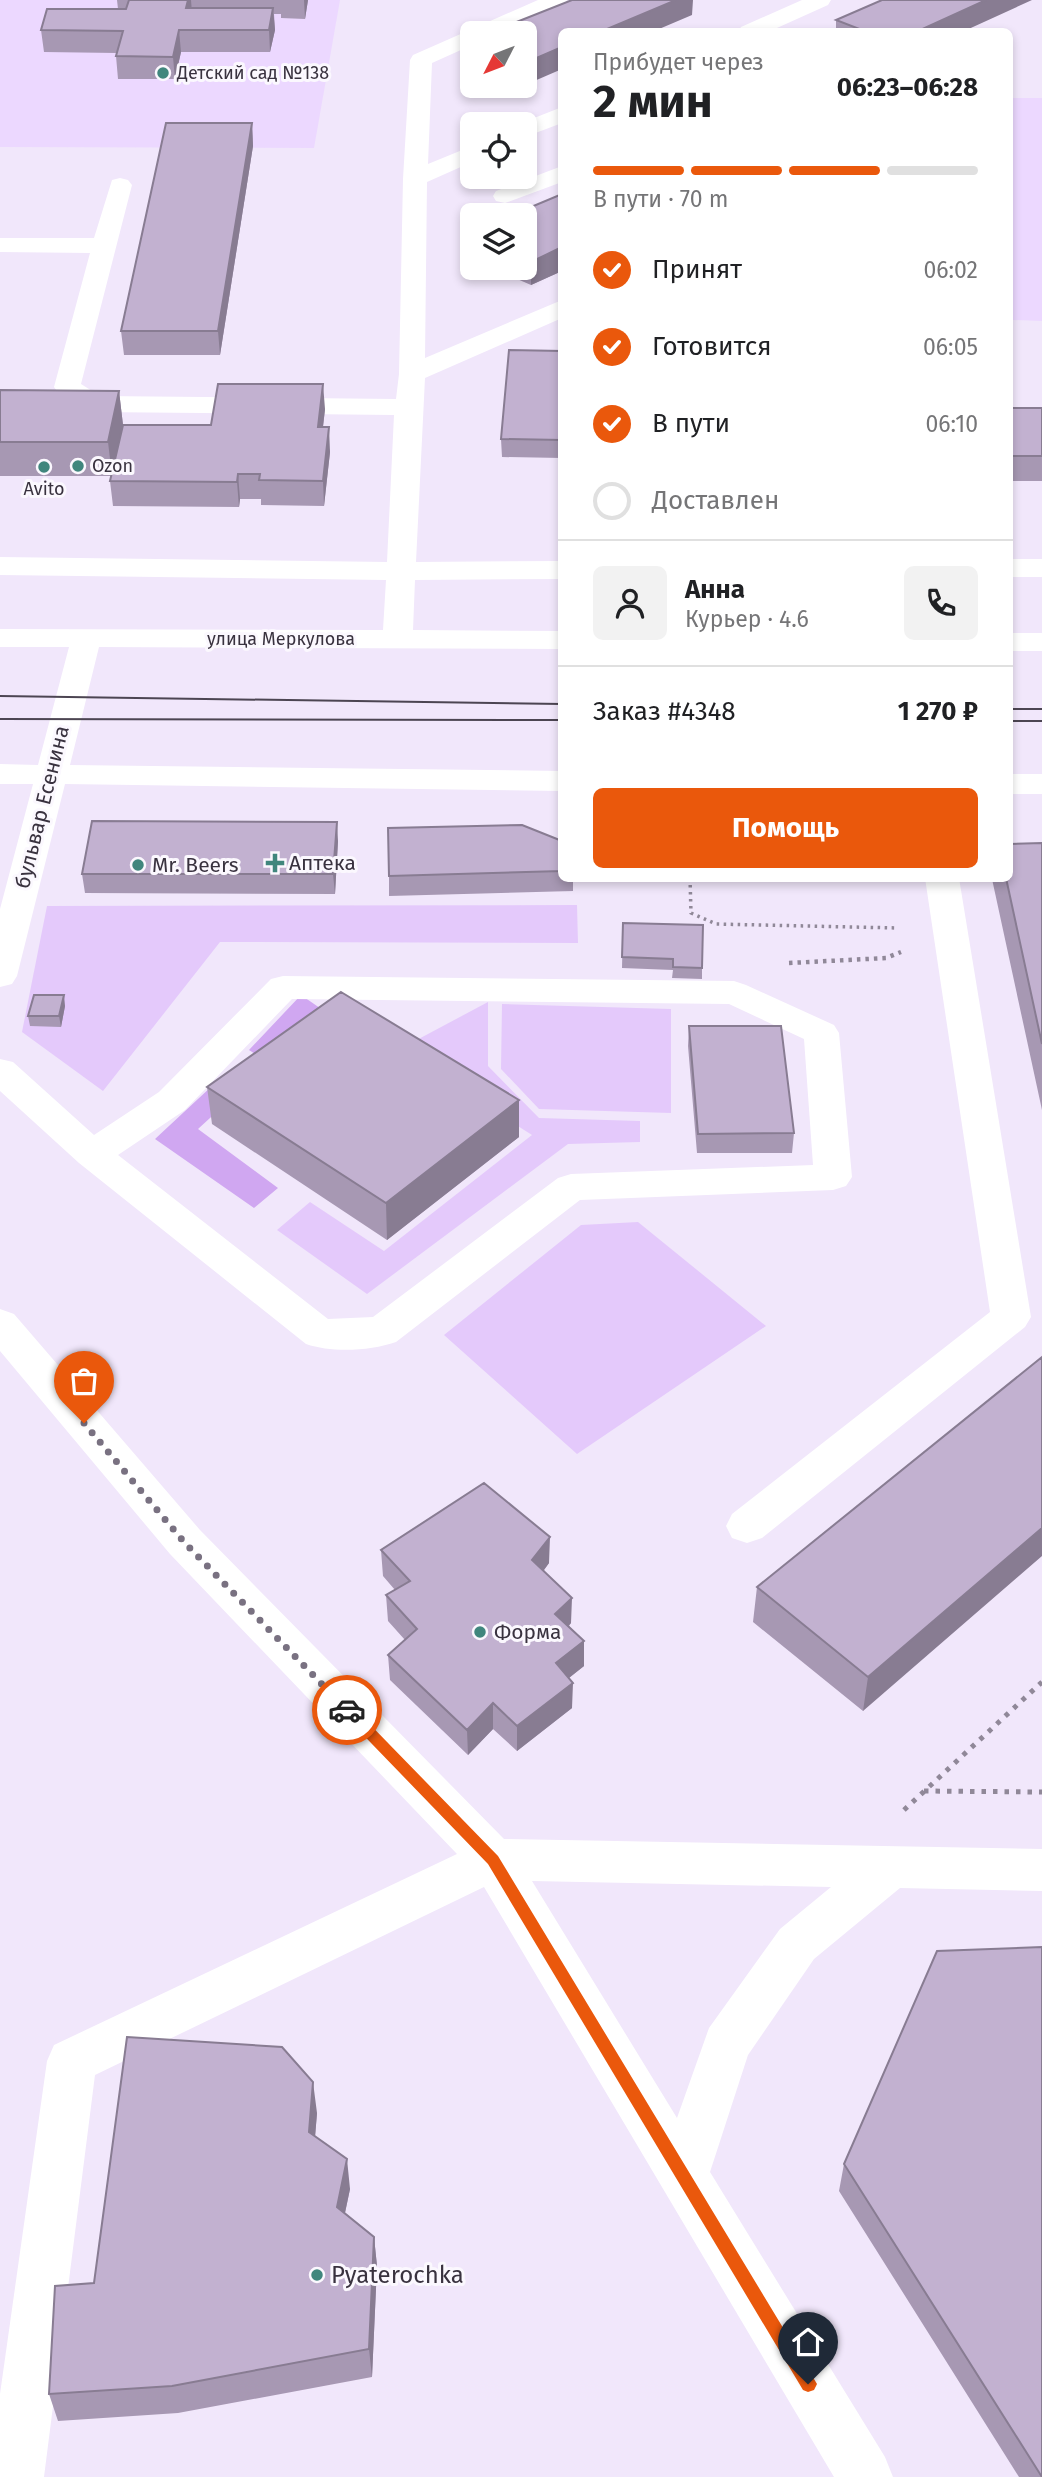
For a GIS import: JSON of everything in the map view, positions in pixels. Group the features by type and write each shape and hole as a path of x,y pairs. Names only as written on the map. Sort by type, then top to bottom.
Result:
{"street":[{"path":"508,21 556,0"},
{"path":"757,28 809,2"},
{"path":"398,640 408,407 412,374 415,179 422,60 460,43"},
{"path":"537,125 558,116"},
{"path":"415,179 460,158"},
{"path":"505,196 558,175"},
{"path":"120,185 67,387 94,404 408,407"},
{"path":"0,246 104,246"},
{"path":"412,374 558,310"},
{"path":"0,566 402,571 558,570"},
{"path":"1013,568 1042,568"},
{"name":"улица Меркулова","path":"0,638 558,640"},
{"name":"бульвар Есенина","path":"0,976 86,639"},
{"path":"1013,642 1042,642"},
{"path":"0,774 558,780"},
{"path":"1013,784 1042,783"},
{"path":"747,1526 1011,1317 936,929 942,882"},
{"path":"0,1071 92,1154 320,1334 382,1332 571,1187 833,1177 821,1033 734,993 282,987 172,1101 92,1154"},
{"path":"0,1324 184,1542 493,1860 864,2477"},
{"path":"16,2477 72,2061 493,1860 1042,1870"},
{"path":"683,2175 727,2044 797,1944 891,1867"}],"path":[{"path":"690,882 691,914 716,924 936,929"},
{"path":"734,993 775,964 886,958 907,949 936,929"},
{"path":"842,1866 1042,1682"},
{"path":"924,1791 1042,1792"}],"shaded area":[{"name":"Детский сад №138","path":"0,0 340,0 314,148 0,147"},
{"path":"1013,98 1042,98 1042,321 1013,320"},
{"path":"577,905 578,943 220,942 103,1091 22,1032 47,906"},
{"path":"301,995 333,1017 274,1066 249,1050"},
{"path":"488,1002 488,1066 539,1118 640,1121 640,1142 568,1144 367,1294 277,1230 310,1202 384,1251 532,1135 398,1050"},
{"path":"502,1004 671,1009 671,1113 539,1109 501,1069"},
{"path":"227,1072 246,1085 198,1129 278,1188 254,1208 155,1139"},
{"path":"638,1222 766,1326 577,1454 444,1335 581,1225"}],"building":[{"path":"129,0 188,0 186,8 273,8 269,30 179,30 173,57 116,56 123,31 41,30 47,9 126,9"},
{"path":"572,0 676,0 610,28 558,28 558,49 537,58 537,21 519,21"},
{"path":"882,0 986,0 925,28 857,28 836,20"},
{"path":"166,123 252,123 218,331 121,331"},
{"path":"558,196 558,249 537,259 537,204"},
{"path":"509,350 558,351 558,440 501,439"},
{"path":"218,384 323,384 318,427 329,427 323,481 259,480 260,474 238,474 237,482 110,481 123,425 211,425"},
{"path":"0,390 119,391 108,442 0,442"},
{"path":"1013,408 1042,408 1042,456 1013,456"},
{"path":"92,821 337,822 333,874 82,874"},
{"path":"522,825 558,839 558,871 389,876 388,828"},
{"path":"1042,843 1042,1044 1007,882 1013,882 1013,844"},
{"path":"623,923 703,925 702,968 673,967 673,959 622,957"},
{"path":"341,992 519,1100 386,1203 207,1087"},
{"path":"34,995 64,995 59,1016 28,1016"},
{"path":"689,1026 781,1026 794,1133 698,1134"},
{"path":"1042,1357 1042,1528 868,1677 757,1587"},
{"name":"Форма","path":"484,1483 550,1537 532,1560 572,1598 555,1614 584,1641 556,1663 573,1683 517,1726 493,1703 467,1730 388,1655 417,1629 386,1595 410,1581 381,1550"},
{"path":"1042,1947 1042,2477 844,2164 937,1951"},
{"path":"127,2037 282,2047 313,2082 309,2132 347,2159 337,2207 374,2237 369,2349 172,2386 49,2394 55,2286 94,2283"}],"tram line":[{"path":"0,696 558,704"},
{"path":"1013,709 1042,709"},
{"path":"0,719 558,720"},
{"path":"1013,721 1042,721"}],"way so far":[{"path":"84,1423 184,1542 347,1710"}],"place":[{"name":"Детский сад №138","path":"163,73"},
{"name":"Ozon","path":"78,466"},
{"name":"Avito","path":"44,467"},
{"name":"Аптека","path":"275,863"},
{"name":"Mr. Beers","path":"138,865"},
{"name":"Форма","path":"480,1632"},
{"name":"Pyaterochka","path":"317,2275"}],"route":[{"path":"347,1710 493,1860 808,2384"}]}
